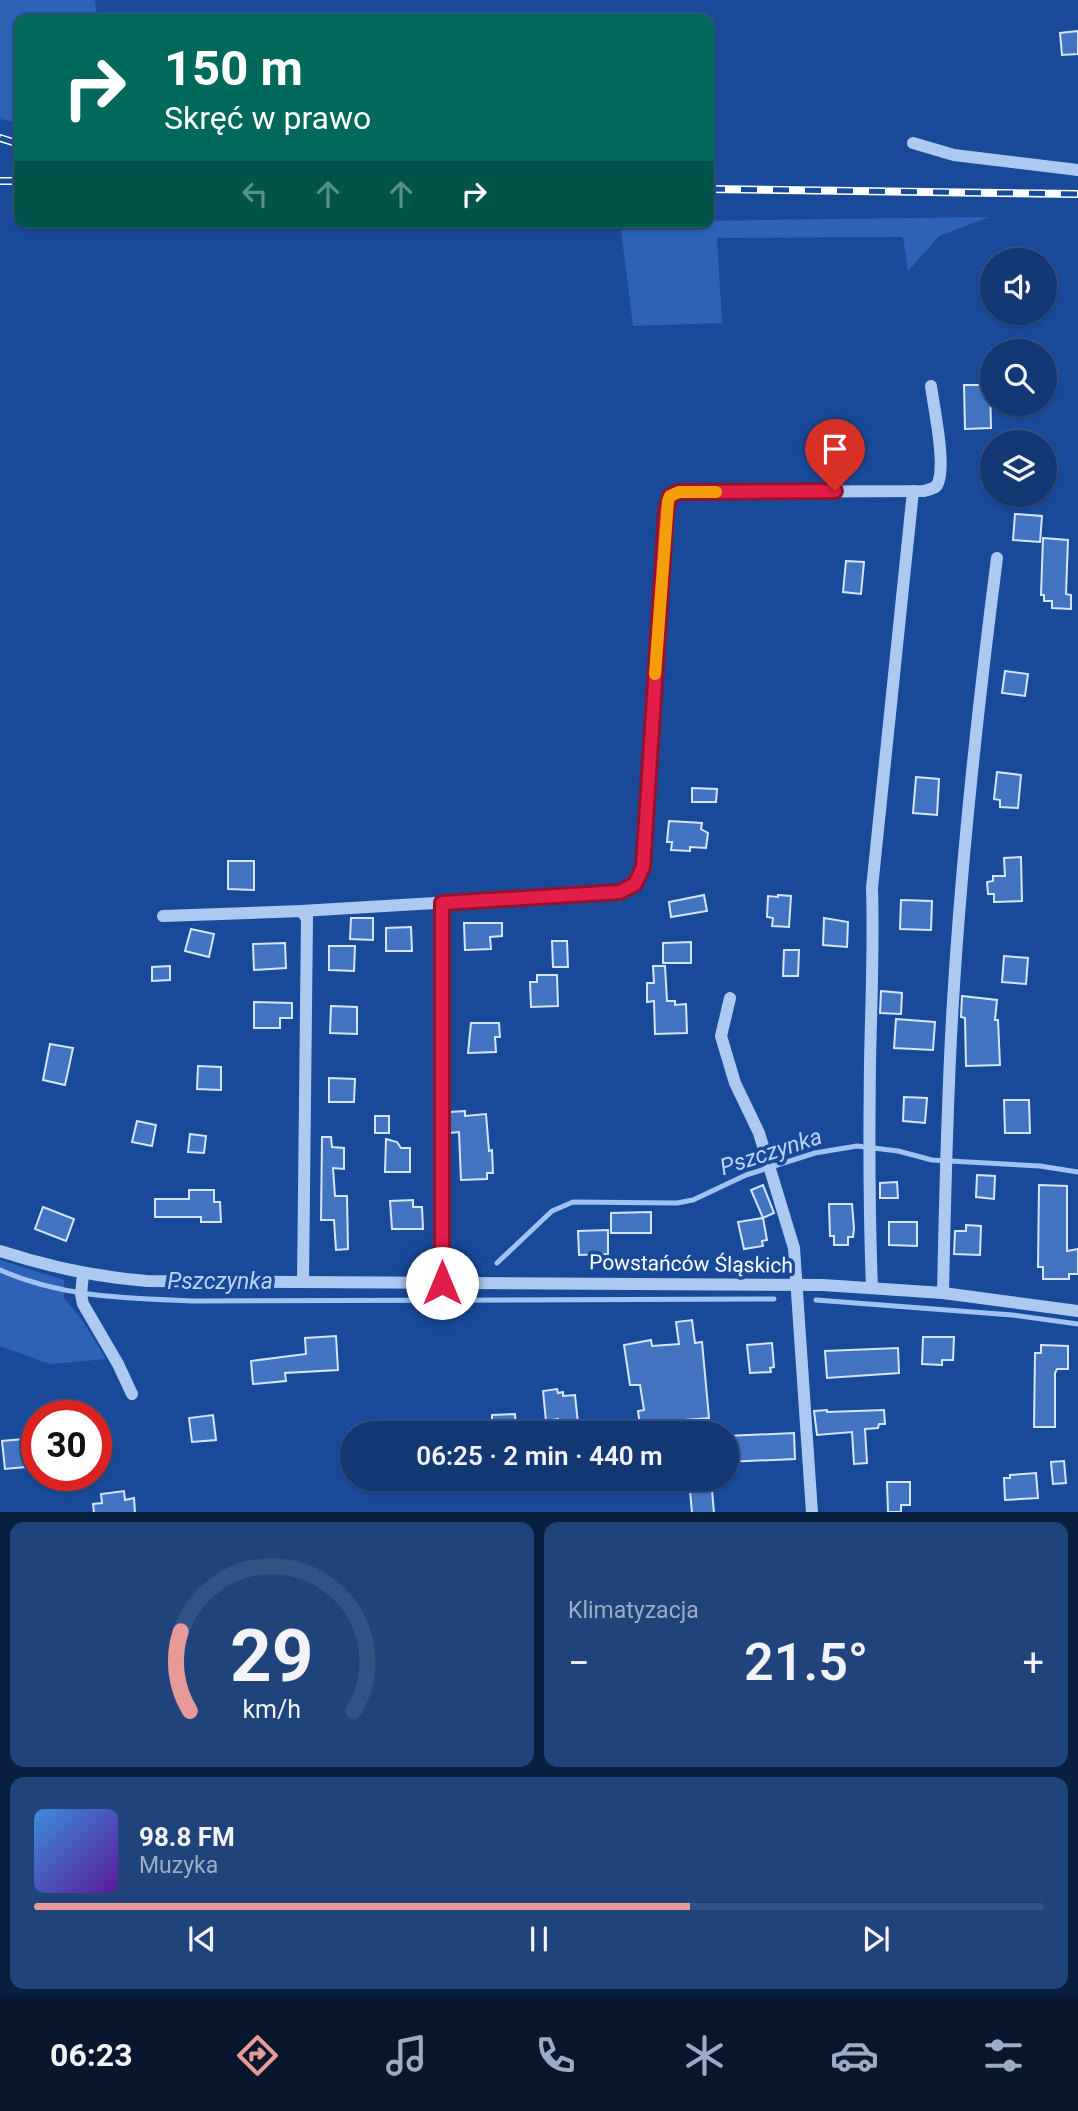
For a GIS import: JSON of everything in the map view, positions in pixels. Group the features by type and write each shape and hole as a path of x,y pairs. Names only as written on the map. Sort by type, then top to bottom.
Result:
{"street":[{"path":"913,143 954,155 1078,170"},
{"path":"163,916 442,903 620,892 630,888 640,877 643,867 666,512 670,496 679,492 925,491 938,485 941,465 931,386"},
{"path":"872,1288 872,888 913,491"},
{"path":"943,1293 951,1038 962,881 985,646 997,558"},
{"path":"442,903 442,1283"},
{"path":"301,911 307,918 303,1282"},
{"path":"730,998 721,1036 734,1083 759,1133 794,1248 812,1512"},
{"name":"Powstańców Śląskich","path":"0,1251 82,1273 147,1281 795,1285 943,1293 1078,1311"},
{"path":"82,1273 83,1304 132,1394"}],"shaded area":[{"path":"0,0 95,0 96,14 14,14 14,122 0,119"},
{"path":"989,217 939,236 908,271 903,237 717,238 722,323 633,326 621,228 714,228 714,221"},
{"path":"0,1260 64,1280 64,1298 82,1320 106,1359 50,1364 0,1346"}],"building":[{"path":"1078,31 1078,54 1062,55 1060,33"},
{"path":"964,385 980,385 980,416 991,416 991,428 965,429"},
{"path":"1015,514 1042,516 1040,542 1013,540"},
{"path":"1043,538 1068,540 1066,594 1071,595 1071,609 1052,608 1052,601 1044,601 1044,595 1041,595"},
{"path":"846,561 864,562 861,594 843,592"},
{"path":"1005,671 1028,674 1025,696 1002,693"},
{"path":"997,772 1021,775 1018,808 1000,807 1000,800 994,799"},
{"path":"916,777 939,779 937,815 913,813"},
{"path":"692,788 717,789 716,802 692,802"},
{"path":"669,821 702,823 701,829 708,833 706,848 671,850 672,842 667,842"},
{"path":"1021,857 1022,901 994,902 994,894 988,894 987,882 993,881 993,876 1005,876 1004,858"},
{"path":"228,861 254,861 254,890 228,889"},
{"path":"704,895 707,911 671,917 669,902"},
{"path":"768,896 791,896 789,927 772,926 773,918 767,917"},
{"path":"901,900 932,901 931,930 900,929"},
{"path":"351,918 373,918 373,940 350,939"},
{"path":"824,918 848,922 847,947 823,945"},
{"path":"464,923 502,923 502,936 490,937 491,949 465,950"},
{"path":"411,927 412,951 386,951 386,928"},
{"path":"191,929 214,934 209,957 185,951"},
{"path":"552,941 567,941 568,967 553,967"},
{"path":"691,942 691,963 663,963 663,943"},
{"path":"285,943 286,968 254,970 253,944"},
{"path":"329,946 355,946 354,971 329,970"},
{"path":"784,950 799,950 798,976 783,976"},
{"path":"1004,956 1028,958 1026,984 1002,982"},
{"path":"170,966 170,980 152,981 152,967"},
{"path":"653,966 665,966 667,1001 675,1001 675,1005 686,1004 687,1033 655,1034 654,1001 647,1002 647,983 654,983"},
{"path":"537,975 557,975 558,1006 531,1007 530,982 537,982"},
{"path":"881,991 902,993 901,1014 880,1013"},
{"path":"962,996 997,1000 995,1020 998,1020 1000,1065 966,1066 965,1018 961,1017"},
{"path":"254,1002 292,1003 292,1018 280,1018 280,1028 254,1028"},
{"path":"331,1006 357,1007 357,1034 330,1033"},
{"path":"896,1019 935,1022 933,1050 894,1048"},
{"path":"471,1023 499,1023 500,1037 495,1037 496,1052 468,1053"},
{"path":"50,1044 73,1048 65,1085 43,1080"},
{"path":"198,1066 221,1067 221,1090 197,1089"},
{"path":"329,1078 355,1079 354,1102 329,1102"},
{"path":"904,1097 927,1098 925,1123 903,1121"},
{"path":"1004,1100 1029,1100 1030,1133 1005,1133"},
{"path":"465,1111 465,1116 486,1114 493,1173 487,1173 487,1179 461,1180 459,1132 450,1133 450,1112"},
{"path":"375,1116 389,1116 389,1133 375,1133"},
{"path":"137,1121 156,1125 152,1146 132,1142"},
{"path":"190,1134 206,1136 204,1153 188,1152"},
{"path":"322,1137 331,1137 332,1147 344,1148 344,1169 333,1168 335,1196 347,1196 348,1249 336,1250 334,1220 321,1220"},
{"path":"386,1139 397,1142 401,1148 410,1148 410,1172 385,1172"},
{"path":"977,1175 995,1176 994,1199 976,1197"},
{"path":"897,1182 898,1198 880,1198 880,1183"},
{"path":"763,1185 774,1213 763,1218 751,1190"},
{"path":"1039,1185 1067,1186 1067,1251 1078,1249 1078,1274 1069,1274 1069,1279 1043,1279 1043,1267 1038,1267"},
{"path":"189,1190 214,1190 214,1202 220,1202 221,1222 201,1222 201,1217 155,1217 155,1199 189,1199"},
{"path":"413,1200 413,1207 422,1207 423,1229 392,1229 390,1201"},
{"path":"829,1204 852,1204 854,1228 853,1237 848,1237 848,1245 834,1245 834,1236 830,1236"},
{"path":"43,1207 74,1219 66,1241 35,1229"},
{"path":"651,1212 651,1233 611,1233 611,1213"},
{"path":"763,1218 767,1240 762,1241 763,1246 744,1249 738,1222"},
{"path":"889,1222 917,1222 917,1246 889,1245"},
{"path":"966,1225 981,1226 980,1255 954,1254 955,1231 966,1231"},
{"path":"608,1230 608,1254 579,1255 578,1231"},
{"path":"692,1320 695,1343 702,1342 709,1418 639,1421 638,1411 644,1410 640,1385 630,1385 624,1345 651,1340 652,1346 679,1344 676,1322"},
{"path":"336,1336 338,1370 285,1373 286,1381 253,1384 251,1361 306,1354 305,1338"},
{"path":"923,1337 954,1337 953,1360 942,1360 942,1365 922,1364"},
{"path":"772,1343 774,1367 770,1368 771,1372 750,1373 747,1345"},
{"path":"1041,1345 1068,1346 1068,1369 1057,1369 1055,1373 1055,1427 1034,1427 1035,1353 1041,1353"},
{"path":"898,1348 899,1373 827,1378 825,1351"},
{"path":"557,1389 558,1393 563,1392 563,1396 575,1395 578,1421 546,1421 543,1391"},
{"path":"884,1410 885,1424 879,1424 878,1428 865,1429 867,1463 854,1464 852,1432 817,1435 814,1411"},
{"path":"515,1414 515,1421 491,1421 492,1415"},
{"path":"213,1415 216,1440 192,1442 189,1418"},
{"path":"794,1433 795,1459 739,1461 739,1435"},
{"path":"21,1439 21,1468 5,1469 2,1441"},
{"path":"1064,1461 1066,1483 1053,1484 1051,1462"},
{"path":"1036,1473 1038,1498 1005,1500 1004,1478"},
{"path":"887,1482 910,1482 910,1505 901,1505 901,1512 888,1512"},
{"path":"124,1491 125,1500 134,1498 135,1512 94,1512 93,1504 102,1503 101,1494"},
{"path":"690,1491 712,1491 714,1512 692,1512"}],"waterway":[{"name":"Pszczynka","path":"497,1263 552,1211 573,1202 677,1203 693,1200 746,1175 815,1153 857,1146 898,1151 932,1160 1040,1166 1078,1172"},
{"name":"Pszczynka","path":"0,1270 48,1286 96,1295 195,1301 774,1299"},
{"path":"816,1300 1012,1315 1078,1324"}],"railway":[{"path":"0,138 14,142"},
{"path":"0,181 14,181"},
{"path":"714,189 1078,194"}],"slow traffic":[{"path":"655,674 668,501 670,496 679,492 716,492"}],"route":[{"path":"442,1283 442,903 620,892 635,884 643,867 666,512 670,496 679,492 835,491"}]}
